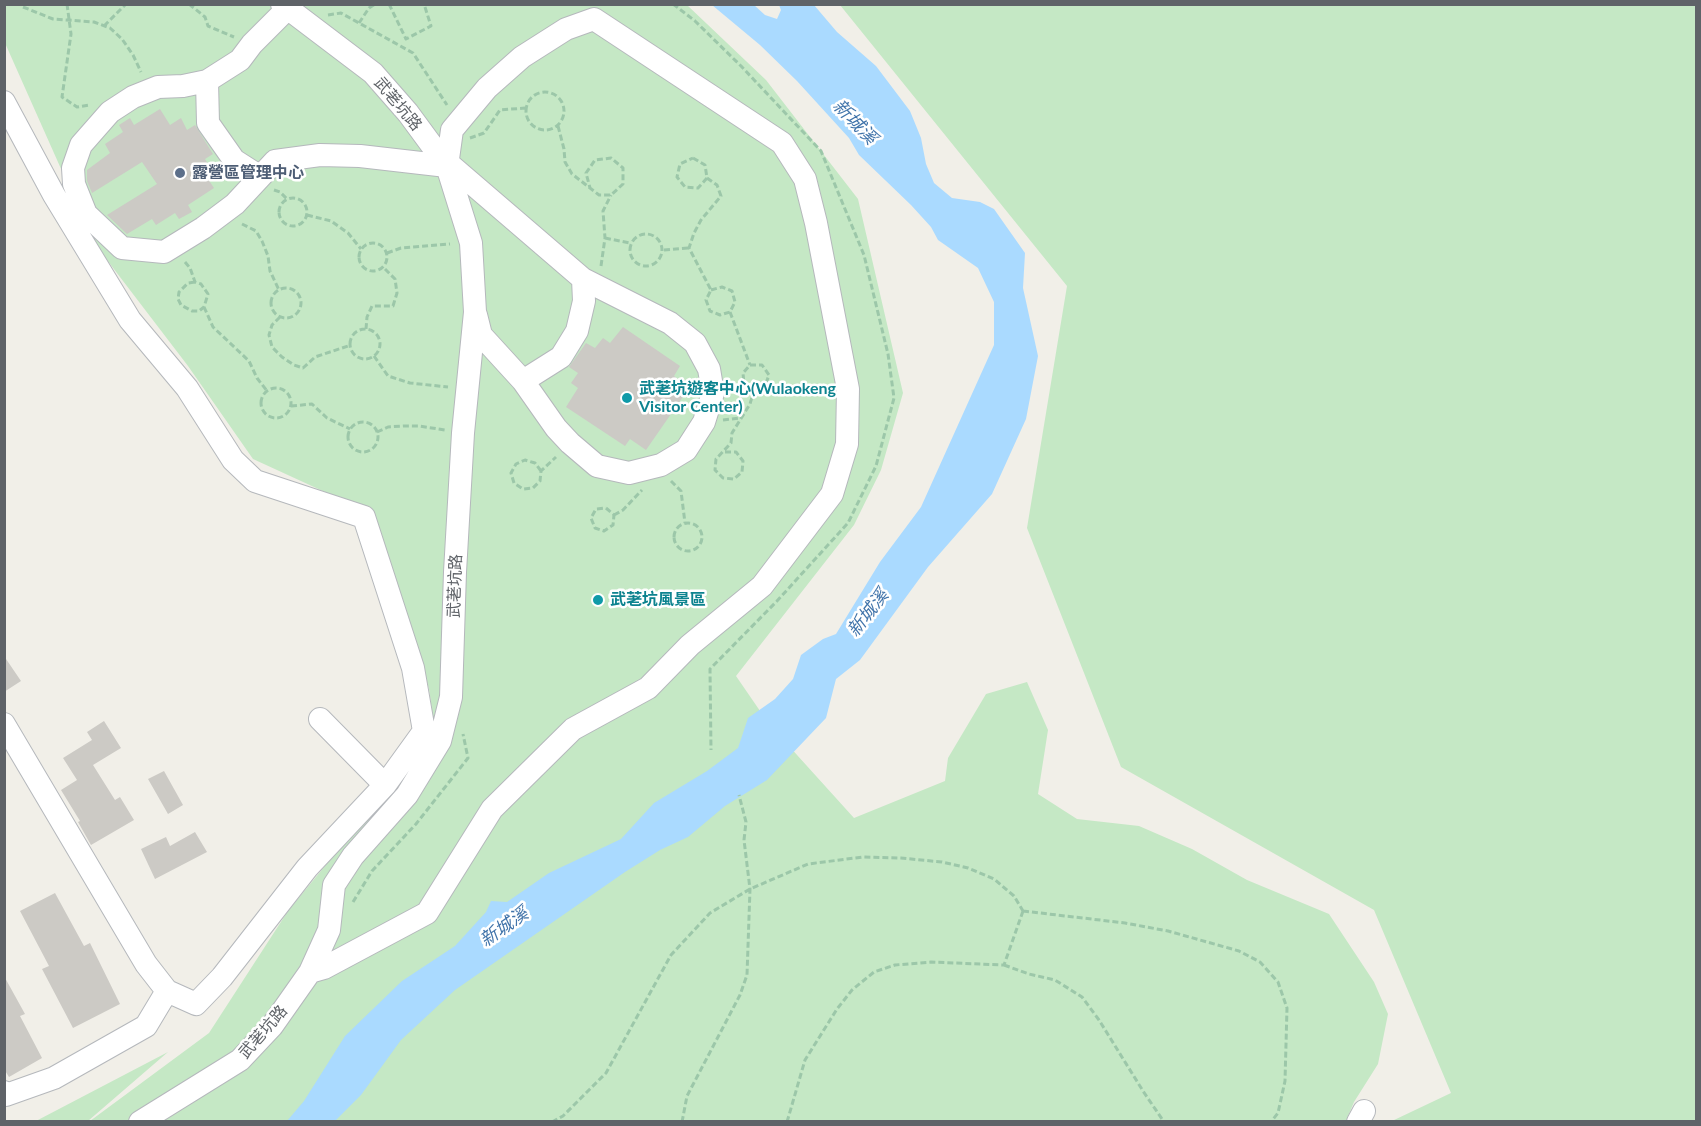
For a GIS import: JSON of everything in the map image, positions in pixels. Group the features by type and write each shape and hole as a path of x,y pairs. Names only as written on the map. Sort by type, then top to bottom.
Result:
{"street":[{"path":"284,7 240,60 207,81 183,86 158,87 133,97 110,112 81,145 73,168 74,184 87,214 123,248 164,252 235,204 275,160 320,155 360,156 447,166 448,163 589,282 670,323 695,344 709,369 713,393 704,422 686,450 661,465 628,473 597,466 556,428 523,381 481,335 475,312"},
{"name":"武荖坑路","path":"140,1122 240,1060 272,1026 310,972 329,930 334,885 352,856 407,795 440,741 451,697 463,433 475,312 471,243 447,166 408,113 373,73 284,7"},
{"path":"310,972 324,968 427,913 492,809 573,729 648,688 690,645 762,586 832,494 847,444 848,389 816,223 805,179 782,143 594,19 566,29 522,57 487,88 463,130 452,130 447,166"},
{"path":"207,81 208,123 234,160 259,176"},
{"path":"4,102 54,195 130,320 187,388 233,460 255,481 364,517 413,668 423,731 385,785 307,868 222,977 196,1004 167,991 146,964 4,723"},
{"path":"523,381 561,357 577,331 589,282"},
{"path":"320,719 385,785"},
{"path":"4,1092 6,1095 54,1078 146,1026 167,991"}],"path":[{"path":"67,4 71,34 62,97 77,107 105,102 114,103 118,107"},
{"path":"105,26 126,4"},
{"path":"189,4 205,17 208,26 237,38 247,49"},
{"path":"359,22 369,8 375,4"},
{"path":"389,4 406,39 431,26 424,4"},
{"path":"23,7 53,19 69,22 94,22 110,28 122,39 133,55 150,91"},
{"path":"324,16 341,13 413,53 463,130 484,133 500,110 525,108"},
{"path":"525,108 533,95 548,92 561,99 565,113 558,126 565,162 572,174 599,195 611,195"},
{"path":"525,108 530,123 543,131 558,126"},
{"path":"589,282 602,261 605,238 603,211 611,195 623,184 623,168 610,158 595,160 586,173 590,188"},
{"path":"707,178 698,188 685,188 677,177 680,164 693,158 705,165 707,178 717,186 720,196 701,220 689,248 711,290"},
{"path":"287,199 300,199 308,209 308,215 305,222 293,227 282,221 279,209 287,199"},
{"path":"221,214 256,231 268,256 270,271 279,290"},
{"path":"308,215 330,221 348,233 361,249"},
{"path":"642,233 657,236 663,249 659,261 649,266 637,264 630,254 631,243 642,233"},
{"path":"605,238 631,243"},
{"path":"375,242 385,248 387,253 387,263 377,271 363,268 359,262 358,255 361,249 370,243 375,242"},
{"path":"387,253 401,248 471,243"},
{"path":"663,249 689,248"},
{"path":"366,329 366,317 372,306 393,306 397,293 395,279 384,267"},
{"path":"204,307 199,310 186,309 178,299 183,286 188,282 201,284 208,294 204,307 213,327 249,361 257,378 267,391"},
{"path":"722,287 732,291 735,302 730,312 720,315 710,310 706,300 711,290 722,287"},
{"path":"279,290 292,290 300,300 298,312 286,318 280,317 271,307 271,300 279,290"},
{"path":"730,312 750,364"},
{"path":"280,317 273,325 269,335 272,347 294,365 303,368 315,357 351,345"},
{"path":"366,329 375,333 380,347 374,356 369,358 356,356 351,345 355,333 366,329"},
{"path":"374,356 388,376 410,383 468,390"},
{"path":"750,364 742,373 744,384 754,390"},
{"path":"750,364 762,365 769,375 765,386 754,390"},
{"path":"273,388 287,392 291,398 291,406 283,416 276,418 269,416 261,404 267,391 273,388"},
{"path":"724,452 736,452 743,461 742,472 734,479 723,478 716,470 716,459 731,443 732,433 750,404 754,390"},
{"path":"291,406 312,404 327,418 350,429"},
{"path":"359,423 370,424 377,432 374,447 368,451 361,452 349,444 350,429 359,423"},
{"path":"377,432 388,427 419,426 463,433"},
{"path":"525,460 535,463 541,471 540,481 533,488 523,489 514,483 512,474 516,464 525,460"},
{"path":"661,465 662,478 674,482 681,492 685,523"},
{"path":"606,508 614,514 613,525 604,531 595,528 591,518 596,509 606,508"},
{"path":"685,523 695,525 702,532 702,542 696,550 686,552 677,547 673,538 676,528 685,523"},
{"path":"711,750 710,669 777,601"},
{"path":"682,1122 687,1096 740,995 747,975 750,889 744,840 746,822 738,795"},
{"path":"552,1122 563,1116 606,1073 671,955 710,913 750,889 808,864 863,857 901,858 942,862 968,868 994,879 1014,896 1023,911"},
{"path":"1004,965 1023,911"},
{"path":"1023,911 1125,923 1168,931 1239,951 1260,962 1278,982 1287,1008 1285,1080 1278,1113 1271,1122"},
{"path":"787,1122 805,1060 852,990 874,972 895,966 931,962 1004,965 1055,980 1082,997 1164,1122"}],"green space":[{"name":"武荖坑風景區","path":"4,5 687,5 766,80 858,199 903,393 881,470 854,525 736,676 769,724 854,818 945,781 948,758 986,694 1027,682 1048,730 1038,794 1077,819 1139,826 1192,849 1247,880 1329,914 1374,982 1388,1014 1378,1064 1354,1102 1346,1121 90,1121 209,1033 288,911 435,732 429,689 375,515 253,459 188,366 94,243 5,43"},
{"path":"840,5 1696,5 1696,1121 1392,1121 1451,1093 1374,910 1121,767 1027,528 1067,286"},
{"path":"168,1052 88,1121 36,1121"}],"water":[{"name":"新城溪","path":"712,5 754,5 765,15 777,19 781,10 779,5 814,5 837,32 876,66 910,111 921,138 926,164 934,183 952,198 980,202 994,209 1025,253 1023,288 1038,356 1026,419 992,494 928,567 860,660 836,679 826,718 767,780 725,806 688,837 660,850 625,872 455,990 401,1040 361,1095 335,1121 287,1121 304,1101 345,1036 402,981 455,946 486,912 491,901 507,902 549,873 621,839 654,803 707,771 738,748 748,718 775,699 793,679 801,655 823,639 836,634 880,562 921,507 994,345 994,302 978,268 938,240 931,227 859,155 849,138 797,81 760,45"}],"building":[{"name":"露營區管理中心","path":"160,109 170,125 181,118 187,130 195,125 213,154 205,159 213,172 206,176 214,188 188,205 192,212 179,219 175,213 156,225 152,219 127,234 107,215 157,184 142,162 92,193 87,181 87,170 110,153 105,144 123,132 119,125 130,118 134,125"},
{"name":"武荖坑遊客中心(Wulaokeng Visitor Center)","path":"623,327 680,366 674,376 689,388 646,450 630,439 625,446 566,407 578,388 571,383 578,373 569,367 586,343 595,348 603,338 610,343"},
{"path":"4,656 21,681 4,692"},
{"path":"104,721 121,748 93,765 115,800 120,797 134,820 91,845 78,822 80,821 61,790 77,780 63,758 92,740 87,732"},
{"path":"164,771 183,805 168,814 148,779"},
{"path":"195,832 207,852 155,879 141,849 166,837 170,846"},
{"path":"55,893 84,946 90,943 120,1004 73,1028 42,969 49,966 20,911"},
{"path":"4,976 25,1014 20,1016 42,1058 9,1077 4,1069"}],"place":[{"name":"露營區管理中心","path":"180,173"},
{"name":"武荖坑遊客中心(Wulaokeng Visitor Center)","path":"627,398"},
{"name":"武荖坑風景區","path":"598,600"}]}
